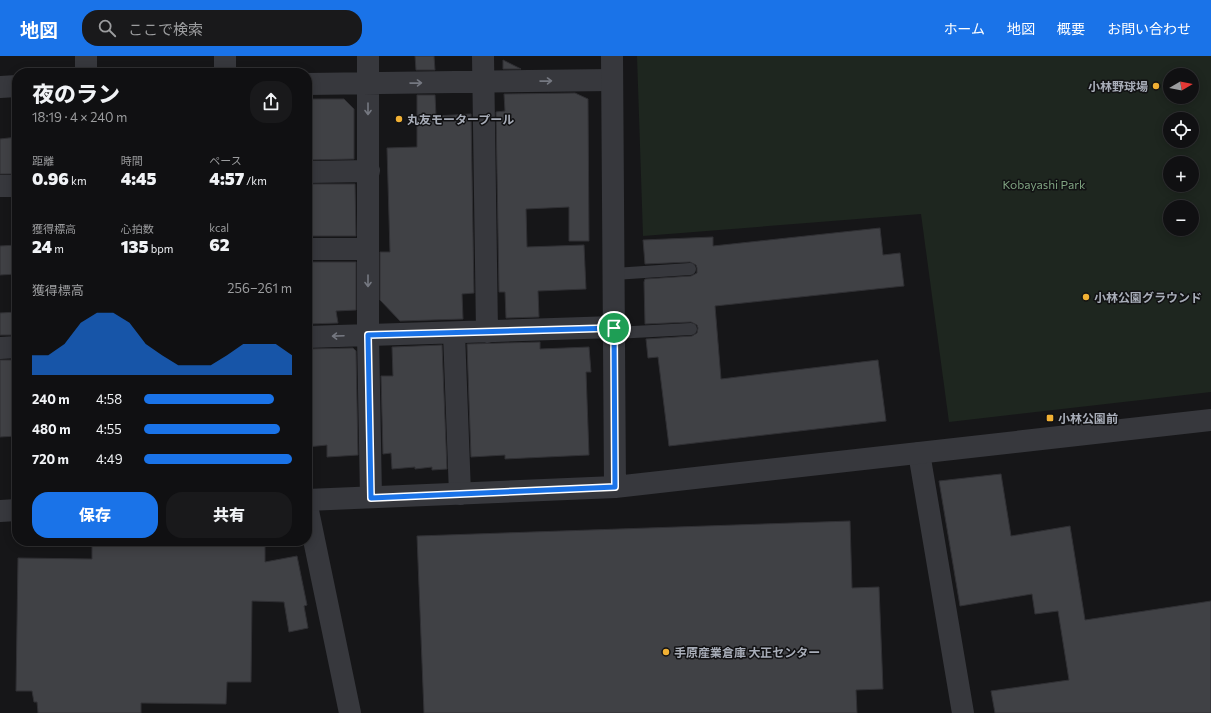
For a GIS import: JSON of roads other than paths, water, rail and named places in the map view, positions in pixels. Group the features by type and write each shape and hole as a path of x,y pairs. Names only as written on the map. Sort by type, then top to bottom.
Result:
{"street":[{"path":"86,56 86,68"},
{"path":"225,56 225,68"},
{"path":"368,56 368,335 371,498"},
{"path":"484,56 487,332"},
{"path":"612,56 615,487"},
{"path":"312,84 612,80"},
{"path":"0,87 12,86"},
{"path":"312,172 369,171"},
{"path":"0,186 12,186"},
{"path":"312,249 368,249"},
{"path":"312,337 614,330"},
{"path":"454,333 460,494"},
{"path":"0,348 12,347"},
{"path":"312,500 615,487 1211,420"},
{"path":"920,453 963,713"},
{"path":"0,511 12,510"},
{"path":"312,530 350,713"}],"lane":[{"path":"614,274 690,269"},
{"path":"614,330 691,329"}],"place":[{"name":"小林野球場","path":"1156,86"},
{"name":"丸友モータープール","path":"399,119"},
{"name":"小林公園グラウンド","path":"1086,297"},
{"name":"小林公園前","path":"1050,418"},
{"name":"手原産業倉庫 大正センター","path":"666,652"}],"park label":[{"name":"Kobayashi Park","path":"1044,184"}]}
